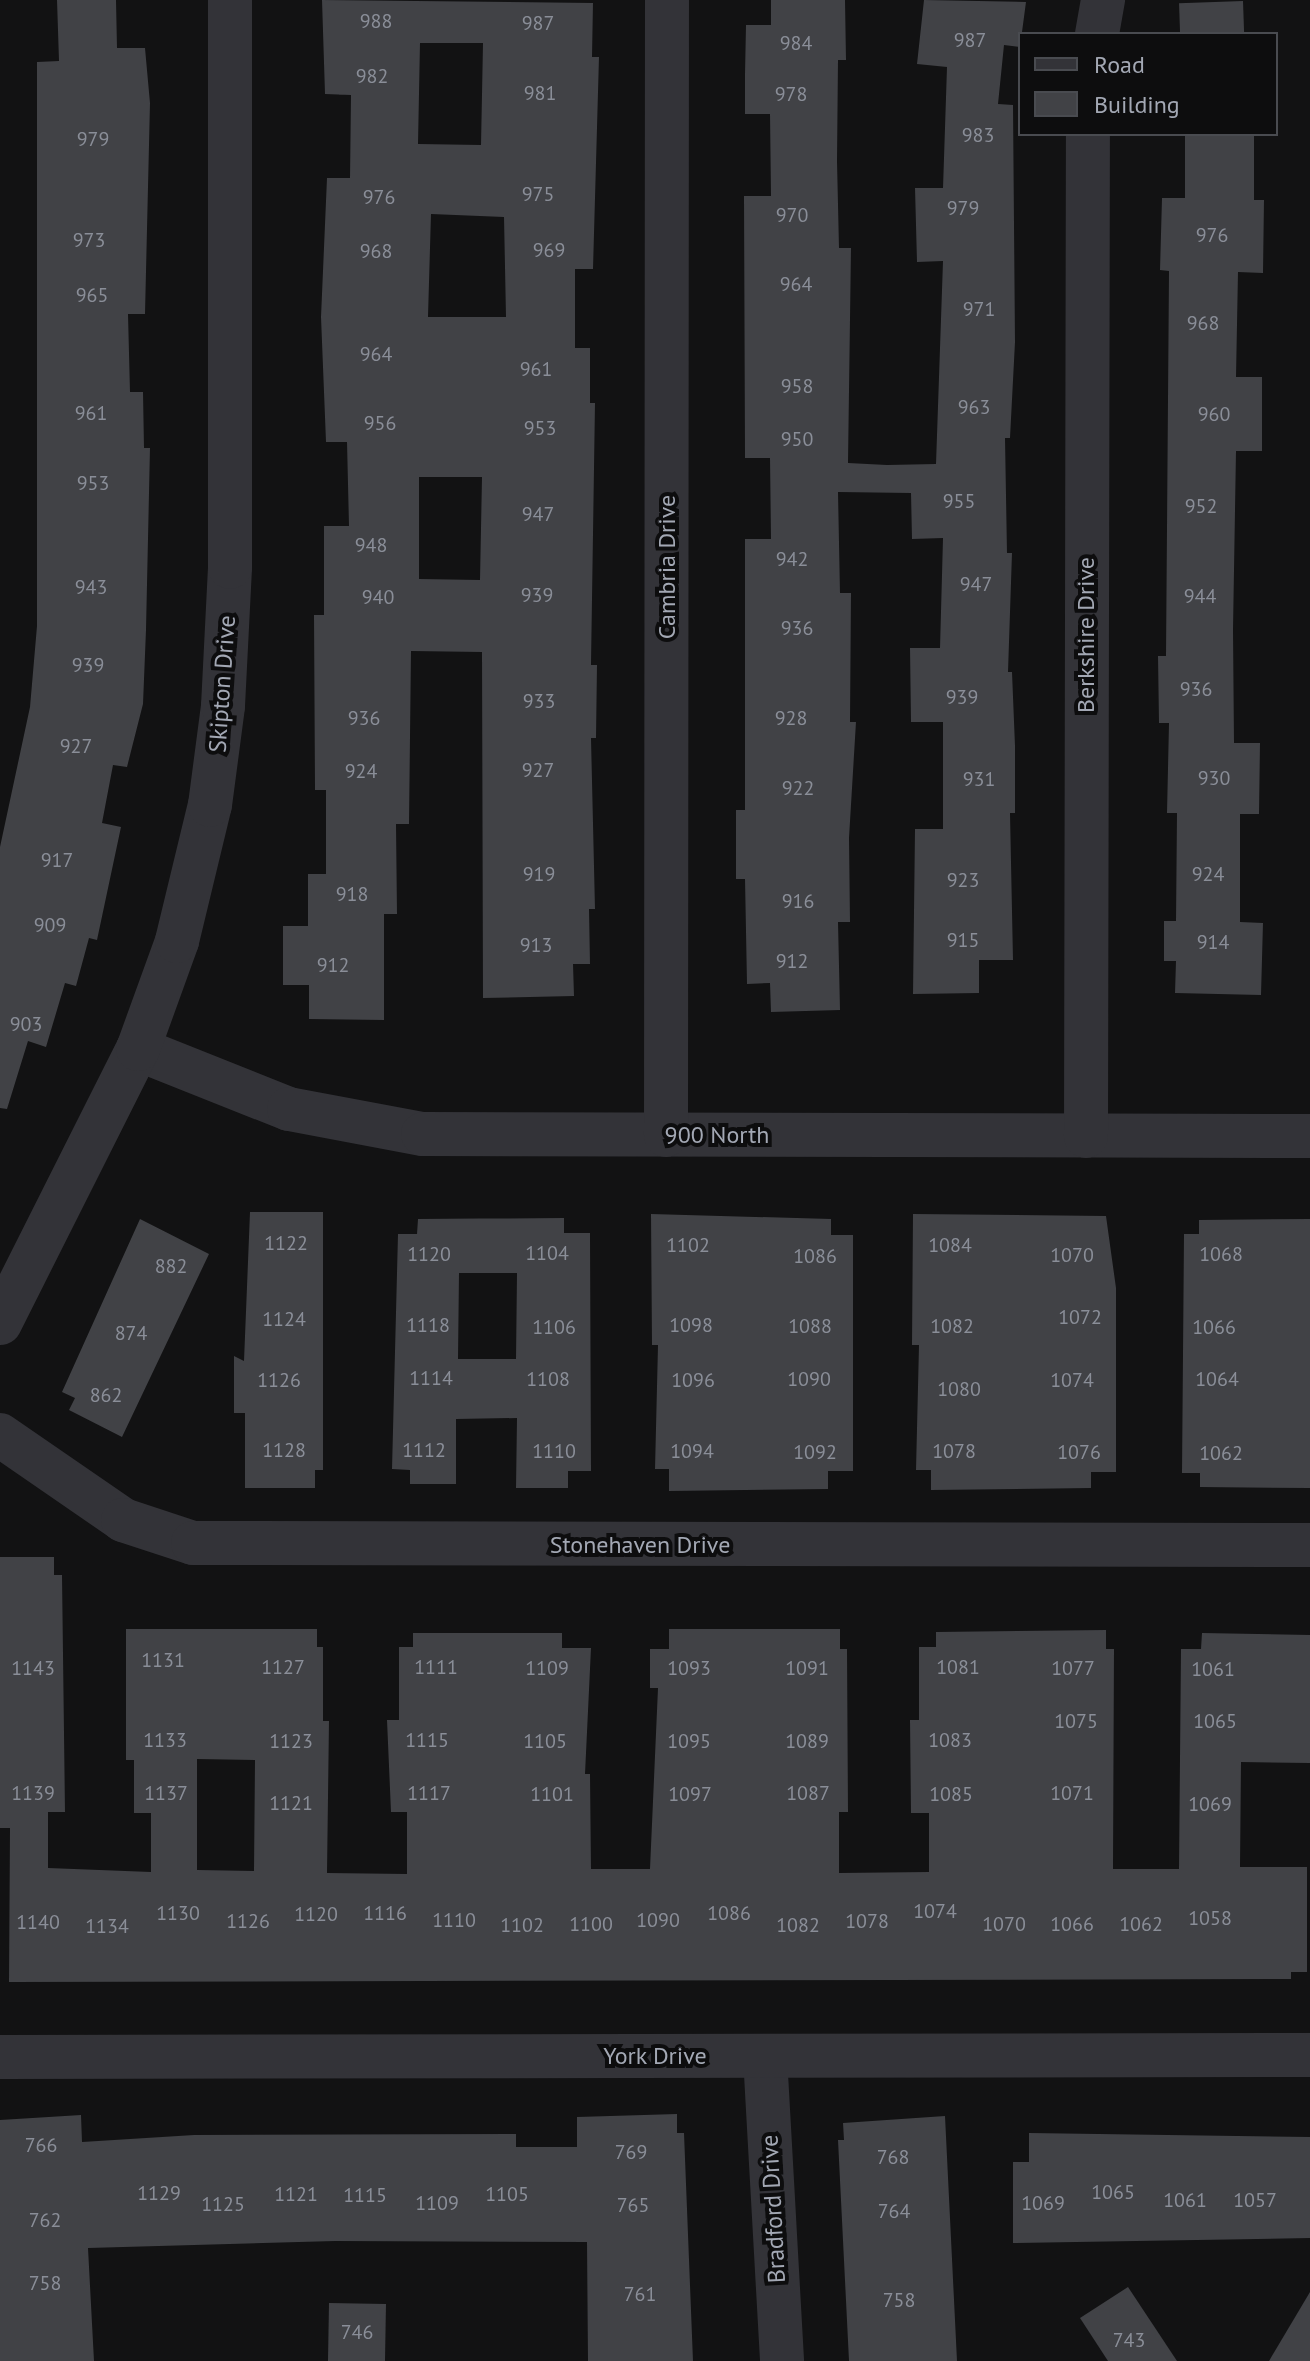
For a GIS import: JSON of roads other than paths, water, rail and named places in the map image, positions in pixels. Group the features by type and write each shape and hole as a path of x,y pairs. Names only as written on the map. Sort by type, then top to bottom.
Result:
{"street":[{"name":"Skipton Drive","path":"0,1323 138,1049 190,896 210,805 223,706 230,567 230,0"},
{"name":"Cambria Drive","path":"666,1135 667,0"},
{"path":"1097,32 1103,0"},
{"name":"Berkshire Drive","path":"1086,1136 1088,136"},
{"name":"900 North","path":"138,1049 289,1109 376,1129 471,1135 1310,1136"},
{"name":"Stonehaven Drive","path":"0,1435 123,1520 193,1543 1310,1545"},
{"name":"York Drive","path":"0,2057 1310,2055"},
{"name":"Bradford Drive","path":"765,2056 782,2361"}]}
